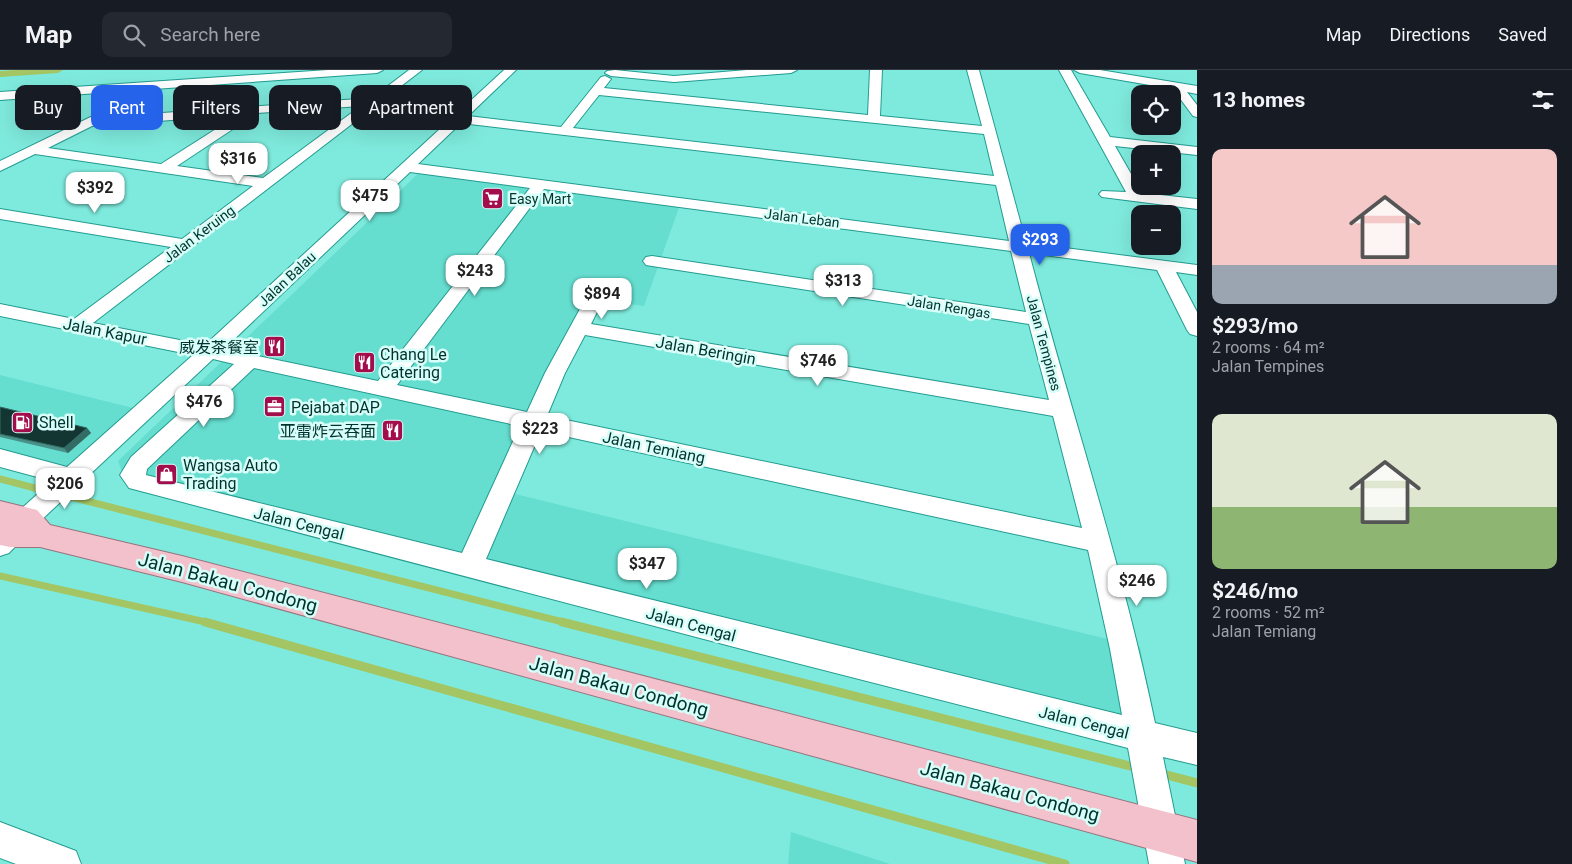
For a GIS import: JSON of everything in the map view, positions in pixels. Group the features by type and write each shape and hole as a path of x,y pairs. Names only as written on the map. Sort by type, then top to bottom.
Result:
{"main road":[{"name":"Jalan Bakau Condong","path":"17,526 1170,833"}],"street":[{"path":"158,85 377,70"},
{"name":"Jalan Keruing","path":"396,85 416,70"},
{"name":"Jalan Balau","path":"472,106 510,70"},
{"path":"564,130 612,71 674,79 791,70"},
{"path":"874,119 876,70"},
{"name":"Jalan Tempines","path":"973,70 990,131 1001,181 1100,542 1125,649 1143,746 1170,833"},
{"path":"1065,70 1138,197"},
{"path":"1080,70 1170,85"},
{"path":"1181,87 1197,90"},
{"path":"596,91 990,131"},
{"path":"1181,93 1197,114"},
{"path":"0,96 15,95"},
{"path":"0,109 15,102"},
{"path":"259,110 351,103"},
{"path":"88,122 173,116"},
{"name":"Jalan Keruing","path":"78,325 351,118"},
{"path":"0,167 91,120"},
{"path":"472,120 1001,181"},
{"path":"164,169 223,130"},
{"name":"Jalan Balau","path":"17,526 209,352 446,130"},
{"path":"1106,142 1197,151"},
{"path":"33,150 265,183"},
{"name":"Jalan Leban","path":"406,167 1197,270"},
{"path":"383,389 540,184"},
{"path":"1107,194 1197,204"},
{"path":"0,214 186,244"},
{"name":"Jalan Rengas","path":"652,261 1039,320"},
{"path":"1164,266 1197,330"},
{"path":"470,566 503,495 533,421 596,296"},
{"name":"Jalan Kapur","path":"0,310 209,352"},
{"name":"Jalan Beringin","path":"579,328 1063,410"},
{"name":"Jalan Temiang","path":"209,352 1100,542"},
{"name":"Jalan Cengal","path":"250,361 139,463 132,475 138,482 757,640 1143,746 1197,749"},
{"path":"0,458 66,481"},
{"path":"0,840 63,864"}],"shaded area":[{"path":"427,165 682,199 644,306 599,300 537,429 511,493 1140,647 1161,750 128,488 118,461"},
{"path":"0,375 153,413 74,486 0,466"},
{"path":"791,832 890,864 788,864"}],"building":[{"name":"Shell","path":"0,407 87,428 64,448 0,434"}],"waterway":[{"path":"0,74 58,70"},
{"path":"0,479 50,492"},
{"path":"59,494 567,623"},
{"path":"0,576 210,623"},
{"path":"205,622 1065,864"},
{"path":"562,622 1138,768"},
{"path":"1159,773 1197,783"}],"place":[{"name":"Easy Mart","path":"493,199"},
{"name":"威发茶餐室","path":"275,347"},
{"name":"Chang Le Catering","path":"364,363"},
{"name":"Pejabat DAP","path":"275,407"},
{"name":"Shell","path":"23,422"},
{"name":"亚雷炸云吞面","path":"392,431"},
{"name":"Wangsa Auto Trading","path":"167,474"}]}
